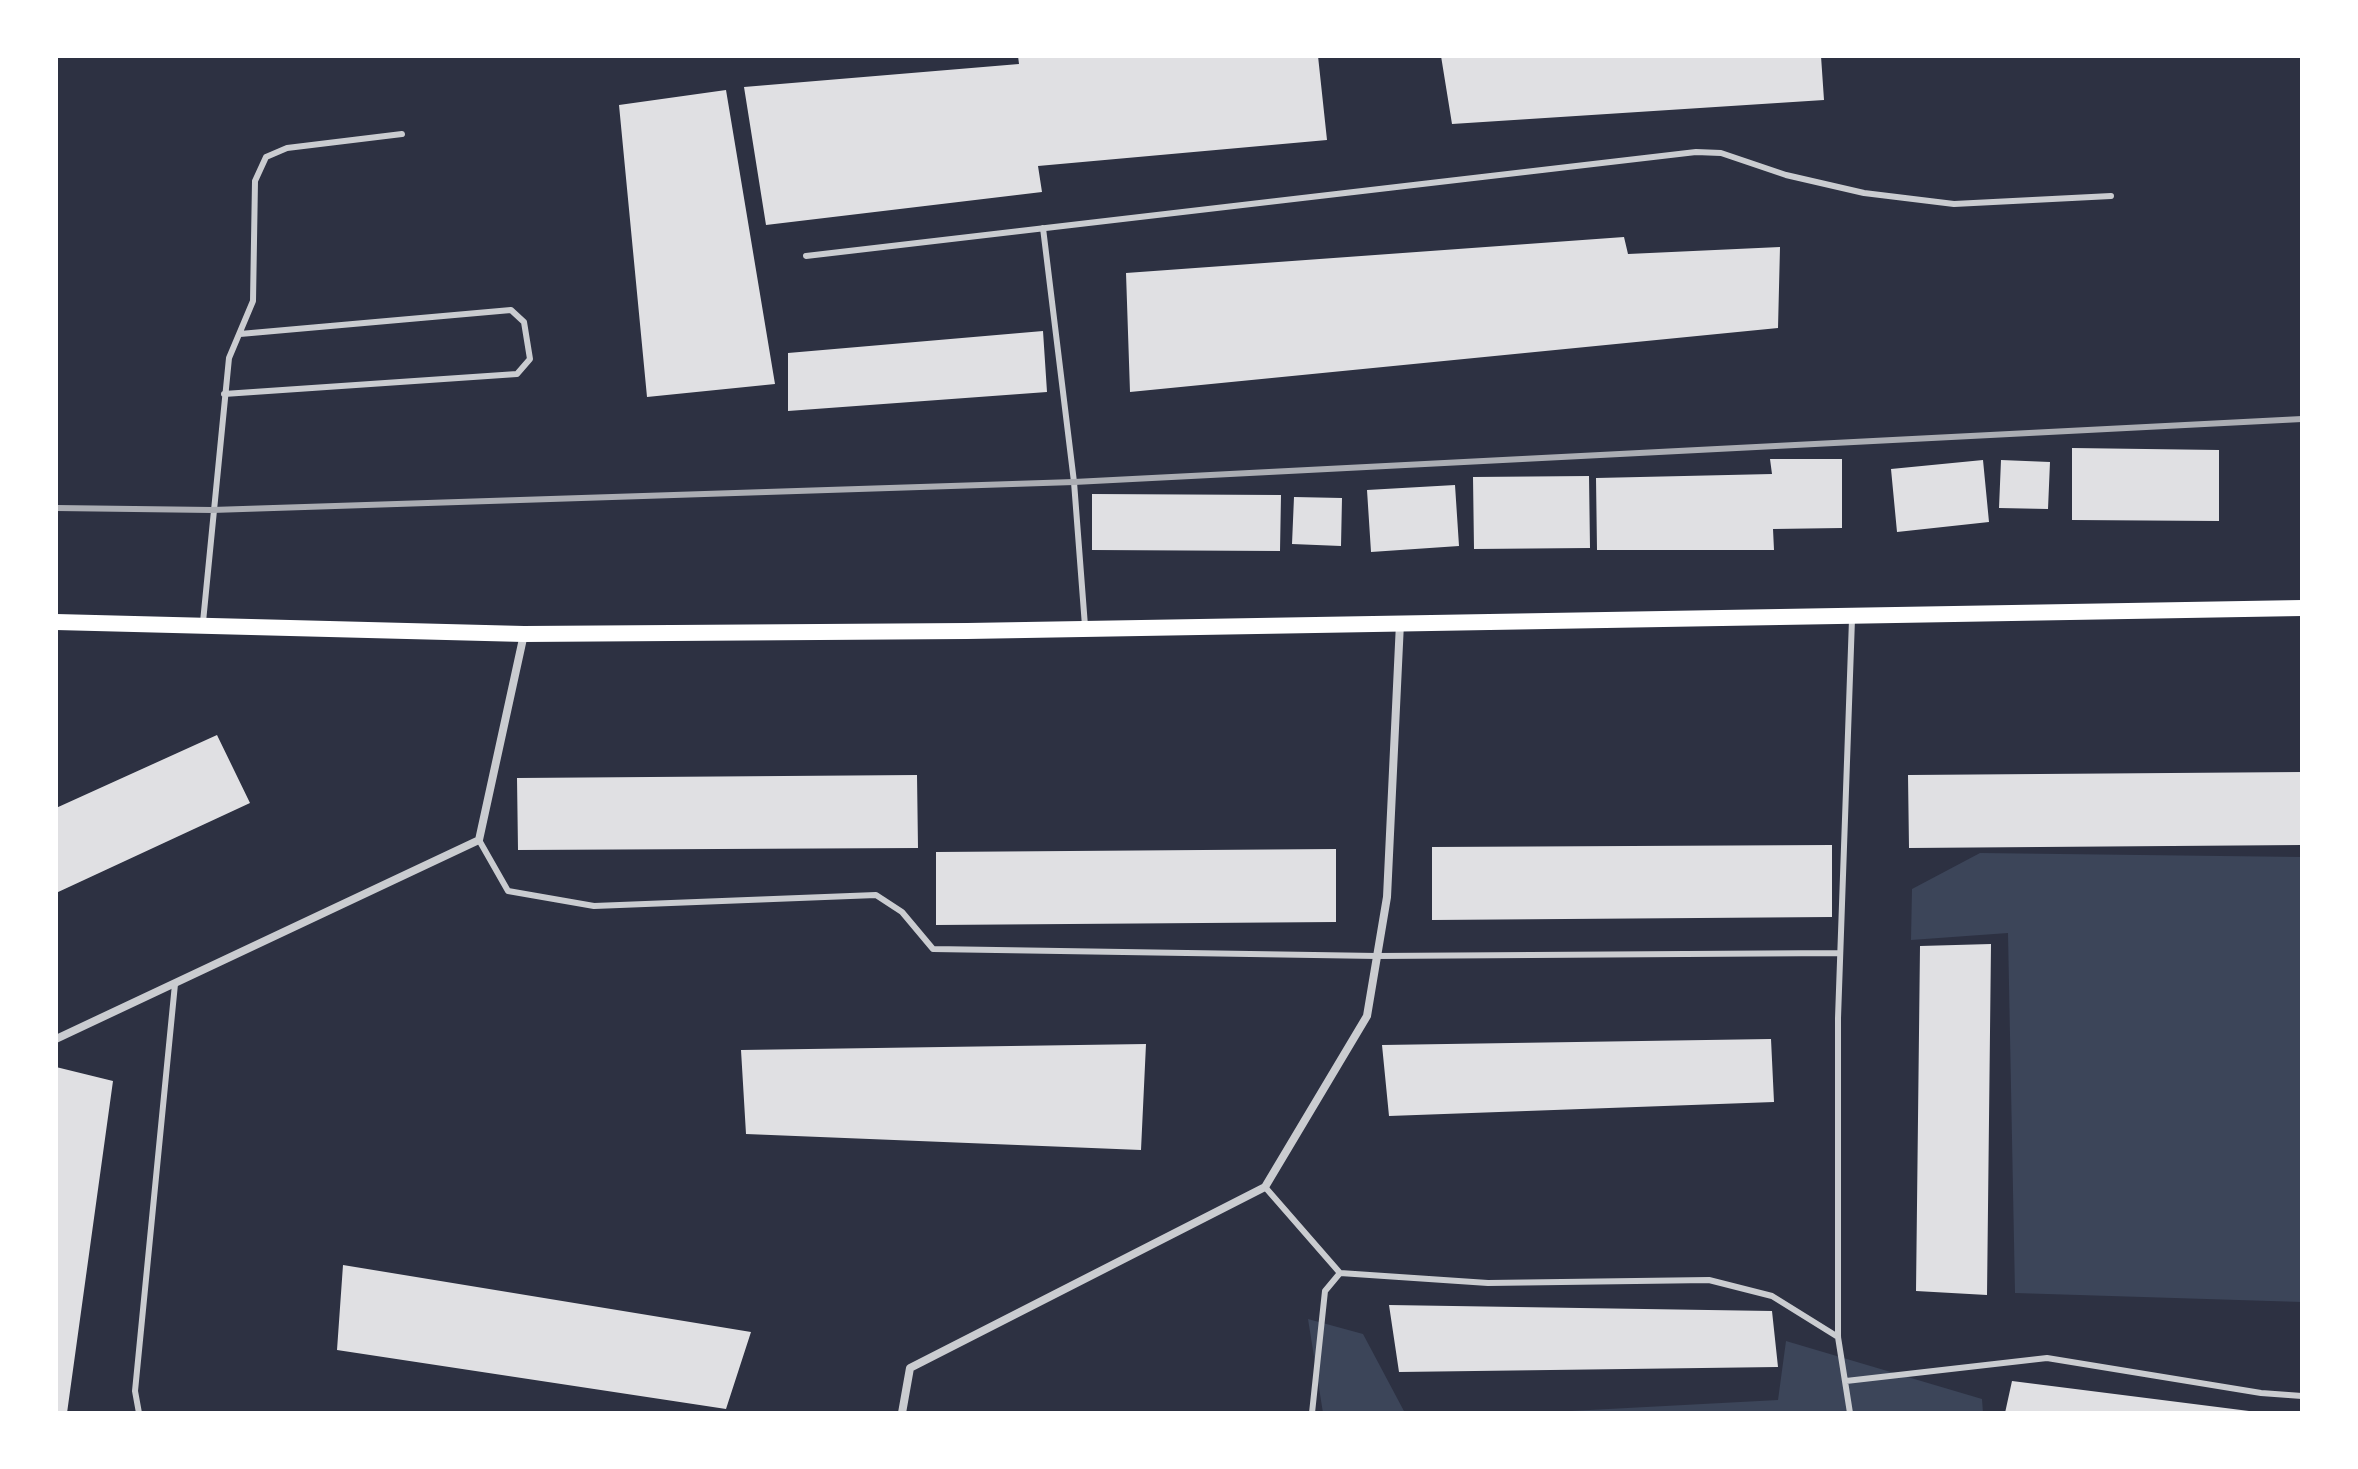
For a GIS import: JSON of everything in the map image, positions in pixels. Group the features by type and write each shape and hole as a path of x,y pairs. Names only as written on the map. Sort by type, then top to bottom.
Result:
{"main road":[{"path":"56,622 524,634 1085,629 2302,608"}],"street":[{"path":"902,1413 910,1368 1265,1187 1367,1016 1387,897 1400,623"},
{"path":"56,1039 479,840 524,634"}],"lane":[{"path":"203,626 229,358 253,301 255,181 266,157 287,148 402,134"},
{"path":"806,256 1696,152 1721,153 1786,175 1864,193 1954,204 2111,196"},
{"path":"1043,228 1074,482 1085,629"},
{"path":"224,394 517,374 530,359 524,322 511,310 240,334"},
{"path":"1850,1413 1838,1337 1840,953 1852,616"},
{"path":"479,840 508,891 594,906 876,895 902,912 933,949 1377,956 1840,953"},
{"path":"139,1413 135,1391 175,984"},
{"path":"1265,1187 1340,1273 1488,1283 1709,1280 1772,1296 1838,1337"},
{"path":"1312,1413 1325,1291 1340,1273"},
{"path":"1846,1381 2047,1358 2261,1393 2302,1396"}],"shaded area":[{"path":"1980,853 2302,857 2302,1302 2015,1293 2008,933 1911,940 1912,889"},
{"path":"1308,1319 1363,1334 1405,1413 1323,1413"},
{"path":"1786,1341 1982,1399 1983,1413 1533,1413 1778,1400"}],"building":[{"path":"1018,56 1318,56 1327,140 1038,166 1042,192 766,225 744,87 1019,64"},
{"path":"1441,56 1821,56 1824,100 1452,124"},
{"path":"726,90 775,384 647,397 619,105"},
{"path":"1624,237 1628,254 1780,247 1778,328 1130,392 1126,273"},
{"path":"1043,331 1047,392 788,411 788,353"},
{"path":"2072,448 2219,450 2219,521 2072,520"},
{"path":"1770,459 1842,459 1842,528 1773,529 1774,550 1597,550 1596,478 1772,474"},
{"path":"1983,460 1989,522 1897,532 1891,469"},
{"path":"2001,460 2050,462 2048,509 1999,508"},
{"path":"1589,476 1590,548 1474,549 1473,477"},
{"path":"1455,485 1459,546 1371,552 1367,490"},
{"path":"1092,494 1281,495 1280,551 1092,550"},
{"path":"1294,497 1342,498 1341,546 1292,544"},
{"path":"217,735 250,803 56,893 56,808"},
{"path":"2302,772 2302,845 1909,848 1908,775"},
{"path":"917,775 918,848 518,850 517,778"},
{"path":"1832,845 1832,917 1432,920 1432,847"},
{"path":"1336,849 1336,922 936,925 936,852"},
{"path":"1991,944 1987,1295 1916,1291 1920,946"},
{"path":"1771,1039 1774,1102 1389,1116 1382,1045"},
{"path":"1146,1044 1141,1150 746,1134 741,1050"},
{"path":"56,1067 113,1081 67,1413 56,1413"},
{"path":"343,1265 751,1332 726,1409 337,1350"},
{"path":"1389,1305 1772,1311 1778,1367 1399,1372"},
{"path":"2012,1381 2249,1411 2249,1413 2005,1413"}],"railway":[{"path":"56,508 212,510 1074,482 2302,419"}]}
